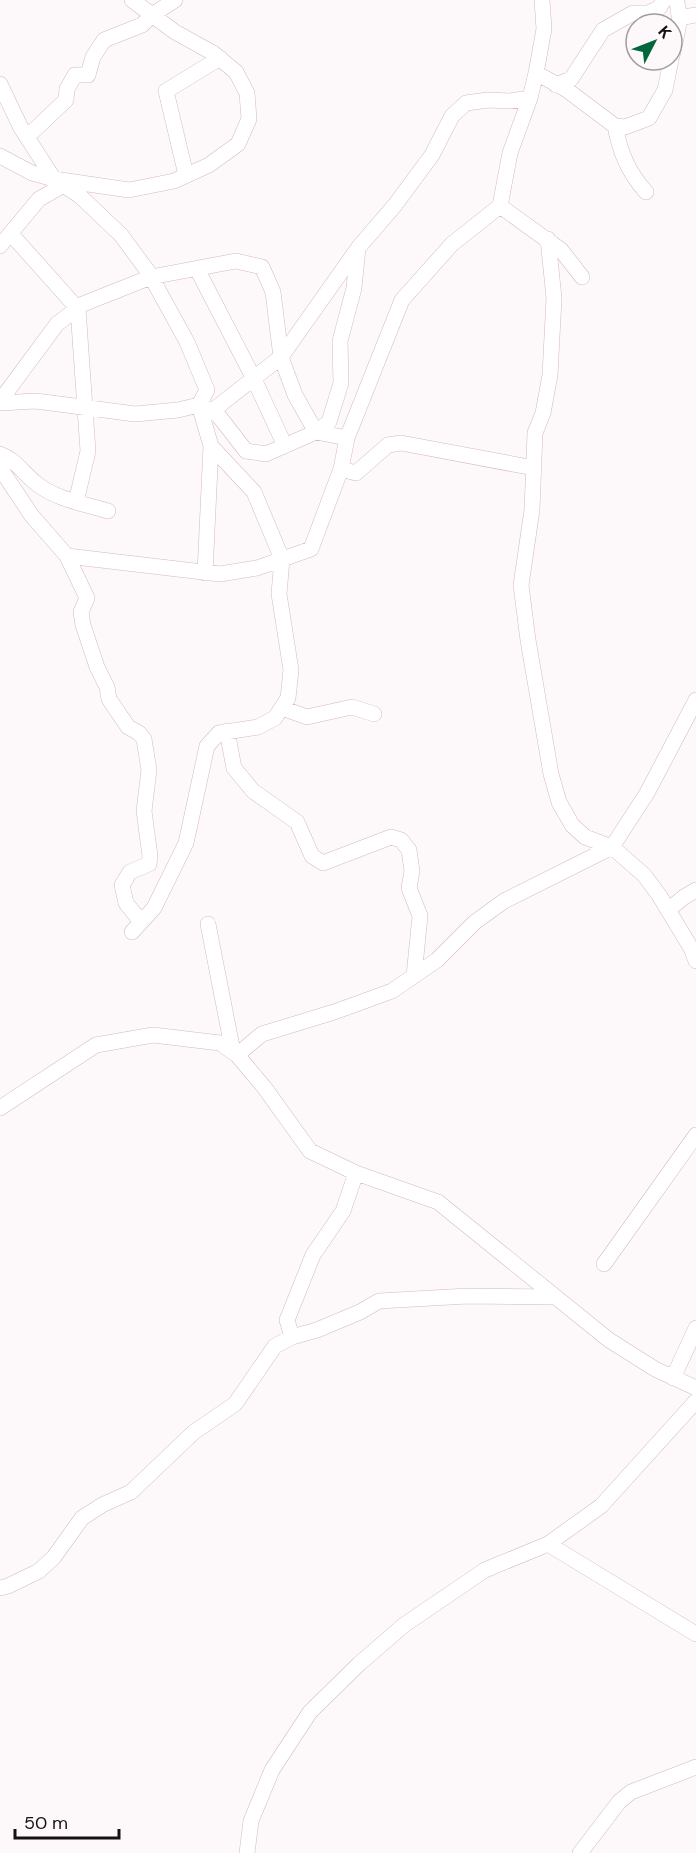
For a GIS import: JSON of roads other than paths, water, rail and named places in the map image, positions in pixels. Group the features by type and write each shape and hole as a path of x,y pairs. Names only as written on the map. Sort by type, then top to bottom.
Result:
{"street":[{"path":"0,156 32,173 59,182 129,190 174,181 186,176 209,165 238,144 249,119 247,93 236,72 220,58 175,32 132,0"},
{"path":"27,137 66,100 68,89 75,75 88,75 93,57 104,40 142,25 152,15 176,0"},
{"path":"67,556 220,574 248,570 311,549 341,469 347,438 402,300 452,244 500,206 510,153 530,98 536,73 544,29 542,0"},
{"path":"556,85 571,79 603,30 633,13 648,13 658,8 664,0"},
{"path":"186,176 166,90 220,58"},
{"path":"536,73 567,90 615,126 625,127 649,118 665,90 669,72"},
{"path":"0,84 27,137 59,182 80,196 121,235 151,278 187,342 207,390 205,408 211,446 205,573"},
{"path":"0,402 36,401 135,414 205,408 254,378 281,357 358,248 395,205 432,155 452,116 466,103 530,98"},
{"path":"615,126 621,153 635,181 646,192"},
{"path":"0,246 39,199 59,182"},
{"path":"500,206 561,250 582,278"},
{"path":"11,234 78,309 88,451 76,502"},
{"path":"548,239 554,298 550,375 543,413 535,433 532,510 521,585 551,774 559,802 572,825 585,837 612,848 644,875 691,948 696,961"},
{"path":"205,408 218,415 246,451 266,454 316,432 328,422 341,383 340,341 354,288 358,248"},
{"path":"0,402 57,324 83,304 151,278 236,261 262,267 273,292 281,357 295,395 316,432 347,438"},
{"path":"197,268 254,378 285,446"},
{"path":"341,469 356,473 388,445 401,443 534,468"},
{"path":"0,468 32,516 67,556 87,598 81,612 83,625 97,667 107,687 109,699 128,727 139,733 144,740 149,770 144,811 150,855 149,864 130,872 122,885 126,903 136,927 154,908 186,843 207,746 219,733 258,727 275,718 288,698 291,670 279,594 282,559 254,492 211,446"},
{"path":"0,454 7,457 38,485 64,498 108,511"},
{"path":"235,1054 262,1034 392,991 437,960 475,922 504,901 612,848 647,793 696,700"},
{"path":"282,708 307,717 352,707 374,714"},
{"path":"228,731 234,768 253,791 297,822 312,856 323,863 391,837 401,840 409,850 412,871 409,888 420,916 414,976"},
{"path":"668,910 696,890"},
{"path":"208,924 235,1054"},
{"path":"0,1108 96,1045 153,1035 220,1044 235,1054 264,1087 310,1151 356,1173 438,1202 609,1340 654,1369 696,1388"},
{"path":"604,1264 696,1135"},
{"path":"292,1337 288,1320 313,1255 343,1211 356,1173"},
{"path":"0,1588 39,1571 54,1557 82,1518 102,1505 131,1492 194,1432 235,1404 275,1346 292,1337 317,1330 360,1312 379,1301 468,1296 554,1297"},
{"path":"673,1378 691,1351 696,1328"},
{"path":"247,1853 252,1821 272,1770 310,1712 404,1625 485,1570 548,1544 601,1506 696,1401"},
{"path":"548,1544 696,1634"},
{"path":"580,1853 619,1802 631,1792 696,1767"}]}
